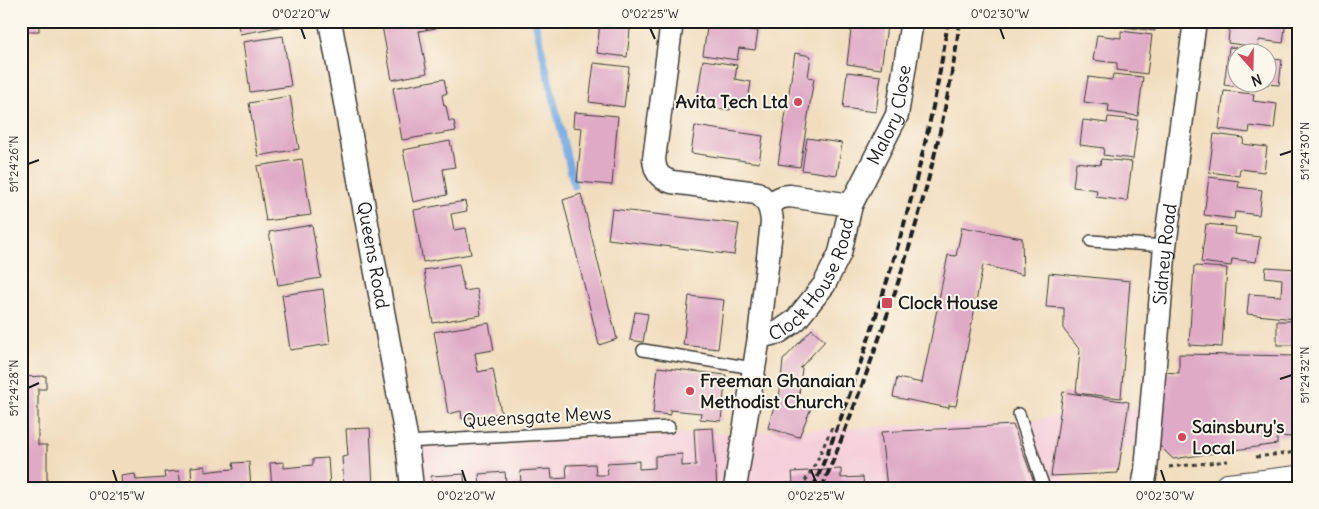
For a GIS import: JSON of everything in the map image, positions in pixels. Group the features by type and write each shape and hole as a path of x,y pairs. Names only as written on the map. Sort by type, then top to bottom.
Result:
{"main road":[{"path":"1228,488 1298,480"}],"street":[{"name":"Queens Road","path":"330,21 407,442 412,488"},
{"path":"672,21 654,159 658,174 663,180 672,182 757,193 764,197 768,204"},
{"name":"Malory Close","path":"851,205 897,115 912,21"},
{"name":"Sidney Road","path":"1143,488 1164,246 1195,21"},
{"name":"Clock House Road","path":"735,487 759,337 772,222 768,204 782,197 790,196 851,205 840,253 824,285 796,320 779,332 759,337"}],"lane":[{"path":"1091,241 1164,246"},
{"path":"643,350 753,368"},
{"path":"1020,414 1044,488"},
{"name":"Queensgate Mews","path":"407,442 668,427"}],"path":[{"path":"801,488 816,463 833,425"}],"shaded area":[{"path":"1298,386 1298,425 1071,455 1065,488 422,488 418,446 1031,420"}],"building":[{"path":"21,21 39,21 39,31 21,31"},
{"path":"237,21 283,21 284,26 240,34"},
{"path":"412,21 435,21 436,28 419,31 427,73 392,80 382,26"},
{"path":"600,21 631,21 627,57 597,53"},
{"path":"708,21 743,21 742,29 758,31 755,50 739,48 737,60 703,55"},
{"path":"852,21 887,26 881,69 847,64"},
{"path":"1125,21 1156,21 1155,31 1124,27"},
{"path":"1230,21 1286,21 1283,43 1259,40 1259,42 1228,42"},
{"path":"1121,31 1152,35 1147,74 1117,70 1117,63 1093,60 1097,35 1121,38"},
{"path":"283,36 291,86 250,92 243,42"},
{"name":"Avita Tech Ltd","path":"795,53 811,56 808,77 814,78 800,167 778,164"},
{"path":"1276,59 1282,60 1279,85 1276,85"},
{"path":"703,60 737,65 735,79 751,82 748,101 732,99 730,110 696,105"},
{"path":"594,63 629,67 624,107 589,102"},
{"path":"847,72 881,76 876,112 843,108"},
{"path":"1113,74 1143,77 1138,116 1108,112 1109,105 1084,102 1088,77 1112,80"},
{"path":"444,79 447,93 442,95 444,106 446,106 449,121 454,121 456,131 402,140 393,88"},
{"path":"1224,91 1254,94 1253,101 1277,104 1274,129 1250,126 1249,133 1219,129"},
{"path":"290,96 299,149 258,156 249,103"},
{"path":"574,112 618,116 612,185 577,182 582,128 573,127"},
{"path":"1108,117 1138,120 1133,159 1103,155 1104,148 1080,145 1083,120 1107,123"},
{"path":"695,126 763,136 759,163 691,153"},
{"path":"1214,134 1244,138 1243,144 1267,147 1264,172 1240,169 1239,176 1209,172"},
{"path":"807,138 842,143 837,175 802,170"},
{"path":"450,141 455,167 443,169 447,195 413,202 403,150"},
{"path":"302,159 311,215 266,221 257,166"},
{"path":"1101,159 1132,162 1127,201 1096,197 1097,190 1073,187 1076,162 1100,165"},
{"path":"1209,177 1239,181 1238,187 1262,190 1259,215 1235,212 1234,219 1204,215"},
{"path":"581,194 617,339 599,345 563,200"},
{"path":"465,201 467,211 451,214 454,230 466,228 471,254 423,262 414,210"},
{"path":"612,209 739,224 734,255 608,239"},
{"path":"1206,224 1236,227 1235,234 1260,237 1256,262 1232,259 1231,266 1201,262"},
{"path":"312,225 321,278 278,285 269,232"},
{"path":"962,227 1022,238 1023,275 983,265 956,406 949,405 949,408 893,397 897,378 922,383 948,255 956,256"},
{"path":"459,264 464,291 477,289 481,315 433,323 424,270"},
{"path":"1194,266 1227,268 1222,347 1189,345"},
{"path":"1266,267 1298,269 1295,319 1247,314 1249,294 1281,296 1282,279 1265,277"},
{"path":"1049,273 1130,281 1121,398 1076,393 1080,350 1064,330 1064,308 1046,307"},
{"path":"323,289 330,344 290,350 282,295"},
{"path":"689,296 724,300 718,349 683,345"},
{"path":"635,312 648,314 643,342 630,340"},
{"path":"1277,321 1298,321 1298,345 1277,345"},
{"path":"489,323 494,350 475,353 478,372 493,369 501,413 462,419 461,411 448,414 434,332"},
{"path":"812,329 825,341 800,368 802,368 798,403 811,408 799,437 768,428 776,399 779,400 783,360"},
{"path":"1179,354 1298,356 1298,429 1294,429 1293,437 1277,436 1277,444 1173,459 1157,443 1162,372 1179,373"},
{"name":"Freeman Ghanaian Methodist Church","path":"658,367 726,375 721,421 700,419 701,413 670,410 670,415 653,413"},
{"path":"46,376 46,389 38,389 38,445 47,445 47,488 21,488 21,377"},
{"path":"1063,392 1129,402 1118,473 1051,476"},
{"path":"1013,425 1034,482 958,488 887,488 881,432"},
{"path":"370,428 373,488 344,488 342,457 348,456 346,429"},
{"path":"713,428 717,488 472,488 472,486 480,486 479,474 505,472 506,483 521,482 520,471 551,469 552,479 567,478 566,465 595,464 596,475 608,475 607,463 639,461 639,469 655,468 655,456 682,454 682,466 696,465 694,429"},
{"path":"328,458 330,488 272,488 270,463 284,462 284,468 313,465 313,459"},
{"path":"249,462 251,488 192,488 191,467 205,466 205,472 234,469 233,463"},
{"path":"841,469 841,478 863,477 864,488 772,488 772,484 793,483 792,472"},
{"path":"179,471 181,488 122,488 121,476 135,474 136,480 165,478 164,472"},
{"path":"464,474 465,488 432,488 431,476"},
{"path":"107,483 107,488 93,488 93,484"}],"waterway":[{"path":"535,21 574,186"}],"railway":[{"path":"813,488 856,377 900,238 936,94 948,21"},
{"path":"822,488 887,317 906,259 938,141 960,21"}],"place":[{"name":"Avita Tech Ltd","path":"798,102"},
{"name":"Clock House","path":"887,303"},
{"name":"Freeman Ghanaian Methodist Church","path":"690,391"},
{"name":"Sainsbury's Local","path":"1182,437"}]}
